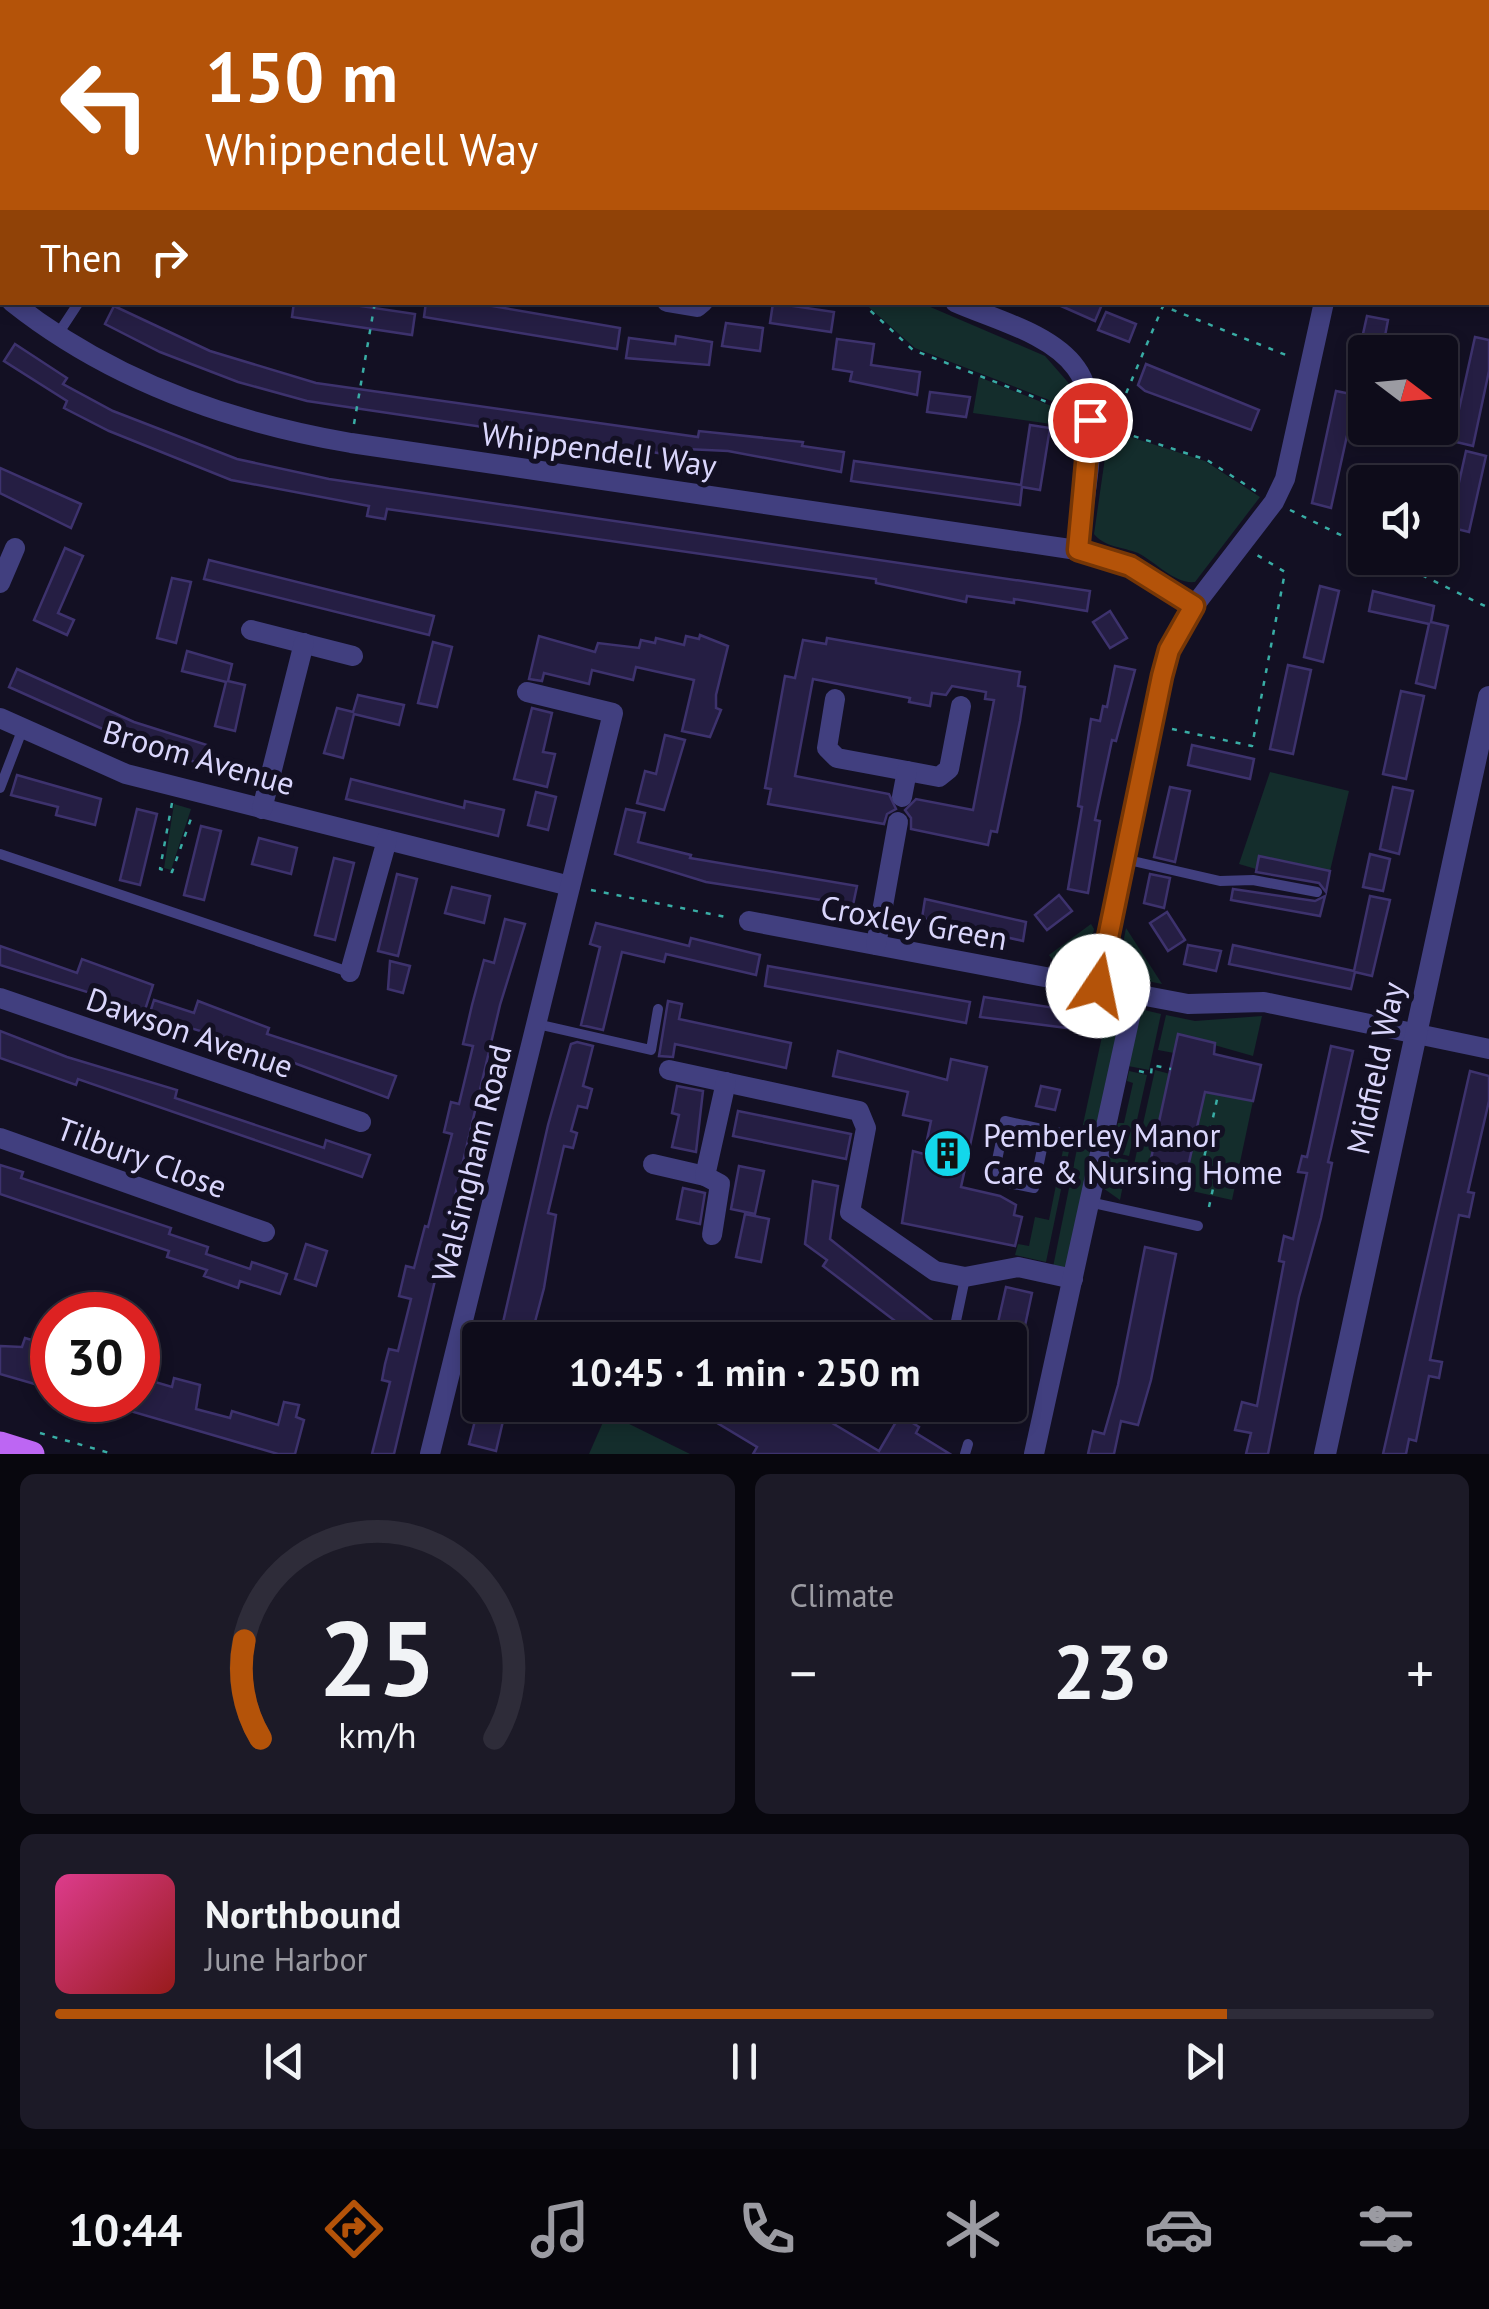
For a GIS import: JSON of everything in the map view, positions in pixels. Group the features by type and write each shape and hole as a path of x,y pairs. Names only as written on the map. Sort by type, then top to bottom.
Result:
{"main road":[{"path":"0,1444 32,1442"}],"street":[{"name":"Whippendell Way","path":"16,305 58,334 179,398 262,425 351,443 1078,550 1130,566 1194,606"},
{"path":"962,305 1046,342 1076,368 1087,393 1090,420 1078,550"},
{"path":"1098,986 1169,650 1194,606 1274,502 1285,479 1323,305"},
{"path":"0,583 15,548"},
{"path":"251,630 352,656"},
{"path":"262,809 304,643"},
{"name":"Walsingham Road","path":"430,1454 613,712 527,692"},
{"name":"Midfield Way","path":"1325,1454 1415,1034 1484,747 1489,697"},
{"path":"836,699 827,748 837,758 939,777 948,769 961,706"},
{"name":"Broom Avenue","path":"0,718 126,774 570,886"},
{"path":"902,796 906,771"},
{"path":"876,945 898,822"},
{"path":"350,972 386,840"},
{"name":"Croxley Green","path":"749,922 1188,1004 1250,1000 1489,1049"},
{"path":"1034,1454 1135,994"},
{"name":"Dawson Avenue","path":"0,998 361,1122"},
{"path":"669,1070 859,1111 866,1128 850,1212 935,1270 965,1277 1018,1267 1073,1279"},
{"path":"705,1176 726,1082"},
{"name":"Tilbury Close","path":"0,1138 265,1232"},
{"path":"652,1164 705,1176 720,1184 722,1193 712,1234"}],"lane":[{"path":"58,334 77,305"},
{"path":"0,788 23,728"},
{"path":"0,854 350,972"},
{"path":"1123,858 1220,881 1253,880 1318,892"},
{"path":"536,1023 650,1050 658,1009"},
{"path":"1046,1129 1034,1188 993,1180 1005,1121 1046,1129 1102,1142"},
{"path":"1089,1202 1198,1226"},
{"path":"956,1322 965,1277"}],"path":[{"path":"351,443 375,305"},
{"path":"864,305 913,350 1112,429 1207,460 1274,502 1348,539"},
{"path":"1112,429 1163,306 1311,365"},
{"path":"1151,724 1252,746 1285,572 1242,546"},
{"path":"1422,575 1489,608"},
{"path":"175,786 160,869 172,872 200,793"},
{"path":"570,886 749,922"},
{"path":"1119,1066 1150,1074 1152,1066 1170,1069"},
{"path":"1209,1207 1217,1170 1202,1167 1218,1095"},
{"path":"32,1442 113,1454"}],"green space":[{"path":"866,305 926,305 1045,356 1073,388 1080,412 915,348"},
{"path":"979,377 1081,418 1065,426 973,413"},
{"path":"1109,430 1205,461 1260,497 1195,582 1180,580 1138,553 1108,544 1094,534"},
{"path":"1270,772 1349,791 1330,871 1260,856 1256,869 1239,864"},
{"path":"174,804 191,809 171,870 164,868"},
{"path":"1091,924 1094,929 1086,969 1055,963 1049,955"},
{"path":"1126,928 1162,984 1117,975"},
{"path":"1109,1004 1124,1007 1097,1132 1082,1129"},
{"path":"1140,1009 1161,1014 1149,1070 1128,1066"},
{"path":"1166,1015 1195,1021 1262,1016 1253,1056 1179,1035 1174,1053 1158,1050"},
{"path":"1155,1070 1170,1074 1146,1182 1131,1178"},
{"path":"1129,1071 1147,1075 1129,1156 1111,1152 1118,1123 1124,1123 1133,1083 1127,1081"},
{"path":"1205,1092 1253,1101 1232,1200 1183,1189"},
{"path":"1078,1144 1092,1154 1067,1267 1053,1267"},
{"path":"1063,1150 1069,1151 1046,1262 1015,1255 1018,1244 1029,1246 1035,1217 1049,1220"},
{"path":"1110,1156 1128,1160 1120,1200 1103,1188"},
{"path":"603,1422 625,1422 690,1454 589,1454"}],"building":[{"path":"294,305 354,305 415,314 412,335 292,317"},
{"path":"426,305 486,305 620,328 617,349 424,317"},
{"path":"773,305 834,312 831,332 770,323"},
{"path":"1059,305 1102,305 1095,321"},
{"path":"114,306 210,351 316,383 698,437 699,431 803,442 802,446 844,452 841,472 728,451 686,449 685,457 307,401 238,382 160,352 105,324"},
{"path":"1106,312 1136,324 1129,342 1098,330"},
{"path":"1367,316 1388,320 1385,335 1363,335"},
{"path":"726,323 763,328 760,351 722,346"},
{"path":"676,336 712,342 709,365 626,358 629,338 675,344"},
{"path":"1475,337 1489,340 1489,371 1473,446 1458,442 1458,414"},
{"path":"837,339 874,344 871,365 920,372 917,395 850,381 852,372 833,369"},
{"path":"15,344 67,378 63,384 113,411 237,459 329,479 1090,591 1087,611 1014,599 1014,603 967,596 966,602 876,583 876,579 387,509 385,519 367,516 369,506 231,480 109,431 64,408 67,401 4,361"},
{"path":"1146,364 1259,410 1251,430 1145,391 1138,385"},
{"path":"1336,391 1348,393 1348,431 1331,508 1312,503"},
{"path":"930,392 970,397 966,417 927,412"},
{"path":"1030,425 1050,428 1040,490 1022,487 1020,505 851,481 854,461 1021,485"},
{"path":"1466,451 1486,456 1469,532 1458,529 1458,487"},
{"path":"0,468 81,504 71,528 0,493"},
{"path":"65,548 83,556 58,613 74,620 67,635 34,620"},
{"path":"209,560 434,616 429,635 204,579"},
{"path":"172,578 191,582 176,643 157,638"},
{"path":"1320,586 1339,591 1323,662 1304,657"},
{"path":"1373,591 1434,606 1431,622 1448,626 1435,688 1416,683 1429,624 1369,611"},
{"path":"1110,611 1127,638 1110,648 1093,622"},
{"path":"700,635 728,646 716,695 716,708 721,710 710,737 682,731 694,680 636,667 633,680 592,670 589,684 544,673 542,681 529,679 539,636 595,652 598,643 639,648 641,640 655,643 656,638 684,645 686,636 699,639"},
{"path":"827,638 1020,672 1018,686 1025,687 1020,721 997,832 991,831 988,845 911,829 911,818 905,810 916,799 973,810 994,700 985,699 986,692 952,686 946,695 932,693 930,706 909,702 910,698 813,679 795,776 889,794 896,809 887,814 884,824 768,804 771,789 765,788 785,676 795,678 803,640 826,644"},
{"path":"433,642 452,647 437,707 418,703"},
{"path":"187,651 232,664 228,681 245,685 235,731 215,726 226,682 182,671"},
{"path":"1288,665 1311,670 1293,754 1270,749"},
{"path":"1115,666 1135,670 1116,741 1112,740 1095,820 1100,821 1088,893 1068,889 1091,719 1100,721 1103,706 1107,707"},
{"path":"17,669 134,722 207,745 201,764 125,739 9,687"},
{"path":"1401,691 1424,696 1406,779 1383,774"},
{"path":"358,695 404,705 399,725 354,714 343,758 324,753 337,708 353,712"},
{"path":"532,708 552,713 543,752 555,754 547,787 514,779"},
{"path":"665,735 685,740 664,810 637,803 645,771 656,774"},
{"path":"1192,745 1254,759 1250,779 1188,765"},
{"path":"17,775 101,799 95,825 56,815 58,807 11,795"},
{"path":"351,779 464,808 465,801 504,810 498,836 346,799"},
{"path":"1170,787 1190,791 1175,862 1154,857"},
{"path":"1393,787 1413,791 1399,854 1380,849"},
{"path":"536,792 556,797 548,830 528,825"},
{"path":"137,809 157,814 140,885 120,880"},
{"path":"626,809 645,813 638,842 691,855 690,858 857,886 853,905 706,882 615,854"},
{"path":"201,826 221,831 204,900 184,895"},
{"path":"259,838 297,848 291,874 252,864"},
{"path":"1370,854 1390,859 1383,891 1363,887"},
{"path":"1259,856 1330,871 1326,892 1319,883 1256,872"},
{"path":"334,858 354,863 335,940 315,935"},
{"path":"397,874 417,879 398,956 378,951"},
{"path":"1150,874 1170,878 1164,908 1144,903"},
{"path":"452,887 490,896 484,923 445,913"},
{"path":"1233,889 1315,901 1325,896 1320,916 1231,900"},
{"path":"1059,895 1072,911 1047,930 1035,915"},
{"path":"1370,896 1390,900 1372,976 1355,972 1351,989 1229,964 1233,945 1354,971"},
{"path":"925,899 1026,922 1023,941 922,918"},
{"path":"1167,912 1185,940 1168,951 1150,923"},
{"path":"505,919 525,924 500,1005 394,1454 372,1454 390,1382 382,1380 385,1364 389,1349 398,1351 411,1299 399,1296 406,1266 414,1268 425,1226 428,1227 452,1134 444,1132 451,1102 459,1104 473,1046 463,1044 472,1005 484,960 494,963"},
{"path":"596,923 689,946 691,938 760,955 756,975 666,954 664,962 622,952 603,1030 581,1025 600,947 590,944"},
{"path":"1188,945 1221,951 1216,971 1184,964"},
{"path":"0,946 77,973 82,959 153,985 145,1010 0,965"},
{"path":"390,961 410,966 403,993 388,989"},
{"path":"768,966 970,1002 966,1023 765,986"},
{"path":"984,997 1094,1014 1091,1031 980,1017"},
{"path":"154,1000 194,1013 198,1001 269,1028 267,1034 396,1076 388,1098 262,1051 227,1043 228,1039 149,1016"},
{"path":"668,1001 682,1004 679,1019 791,1043 786,1068 675,1044 673,1057 659,1056"},
{"path":"0,1031 67,1057 177,1090 175,1098 324,1148 326,1140 370,1155 362,1177 78,1079 76,1085 0,1058"},
{"path":"1178,1034 1215,1043 1214,1054 1261,1065 1253,1101 1205,1092 1183,1189 1146,1182"},
{"path":"571,1044 593,1046 583,1086 592,1089 587,1108 578,1106 571,1131 577,1133 573,1148 564,1146 548,1213 556,1215 544,1288 535,1322 503,1322 548,1125"},
{"path":"1331,1046 1353,1051 1328,1162 1332,1163 1321,1218 1299,1297 1268,1454 1246,1454 1251,1433 1235,1430 1242,1402 1257,1406 1284,1262 1279,1261 1284,1236 1293,1239 1307,1173 1298,1172 1302,1156 1307,1157"},
{"name":"Pemberley Manor Care & Nursing Home","path":"838,1051 947,1080 951,1059 987,1067 961,1187 1000,1196 1016,1205 1014,1215 1022,1217 1015,1246 902,1223 913,1151 924,1154 931,1121 903,1115 908,1092 833,1076"},
{"path":"1470,1071 1489,1076 1489,1101 1468,1192 1474,1193 1469,1217 1459,1215 1430,1360 1442,1362 1439,1378 1429,1376 1416,1441 1409,1439 1406,1454 1383,1454"},
{"path":"677,1086 703,1091 696,1152 672,1147 679,1115 672,1113"},
{"path":"1041,1086 1060,1090 1055,1110 1036,1106"},
{"path":"738,1111 851,1134 846,1159 733,1136"},
{"path":"0,1165 23,1172 21,1178 171,1228 169,1234 208,1247 206,1254 250,1269 252,1262 287,1274 280,1294 240,1281 238,1288 204,1276 207,1270 167,1257 169,1251 0,1194"},
{"path":"739,1166 764,1171 755,1214 731,1209"},
{"path":"813,1181 838,1186 830,1239 934,1322 896,1322 823,1266 827,1260 805,1244"},
{"path":"683,1188 705,1193 700,1224 677,1219"},
{"path":"745,1214 769,1219 761,1262 736,1257"},
{"path":"306,1244 327,1251 316,1286 295,1279"},
{"path":"1145,1247 1176,1254 1151,1380 1138,1425 1121,1421 1114,1454 1088,1454 1093,1431 1104,1434 1118,1385"},
{"path":"1006,1287 1032,1293 1026,1322 998,1322"},
{"path":"25,1338 30,1339 30,1383 0,1374 0,1346 22,1347"},
{"path":"174,1378 200,1385 196,1409 230,1418 232,1411 278,1425 284,1402 299,1405 296,1417 304,1420 295,1454 278,1454 160,1420 160,1383 172,1387"},
{"path":"475,1422 503,1422 496,1451 469,1444"},
{"path":"716,1422 830,1422 879,1451 896,1422 911,1422 919,1427 916,1433 950,1454 753,1454 757,1447"}],"place":[{"name":"Pemberley Manor Care & Nursing Home","path":"948,1153"}],"route":[{"path":"1090,420 1078,550 1130,566 1194,606 1169,650 1162,676 1098,986"}]}
